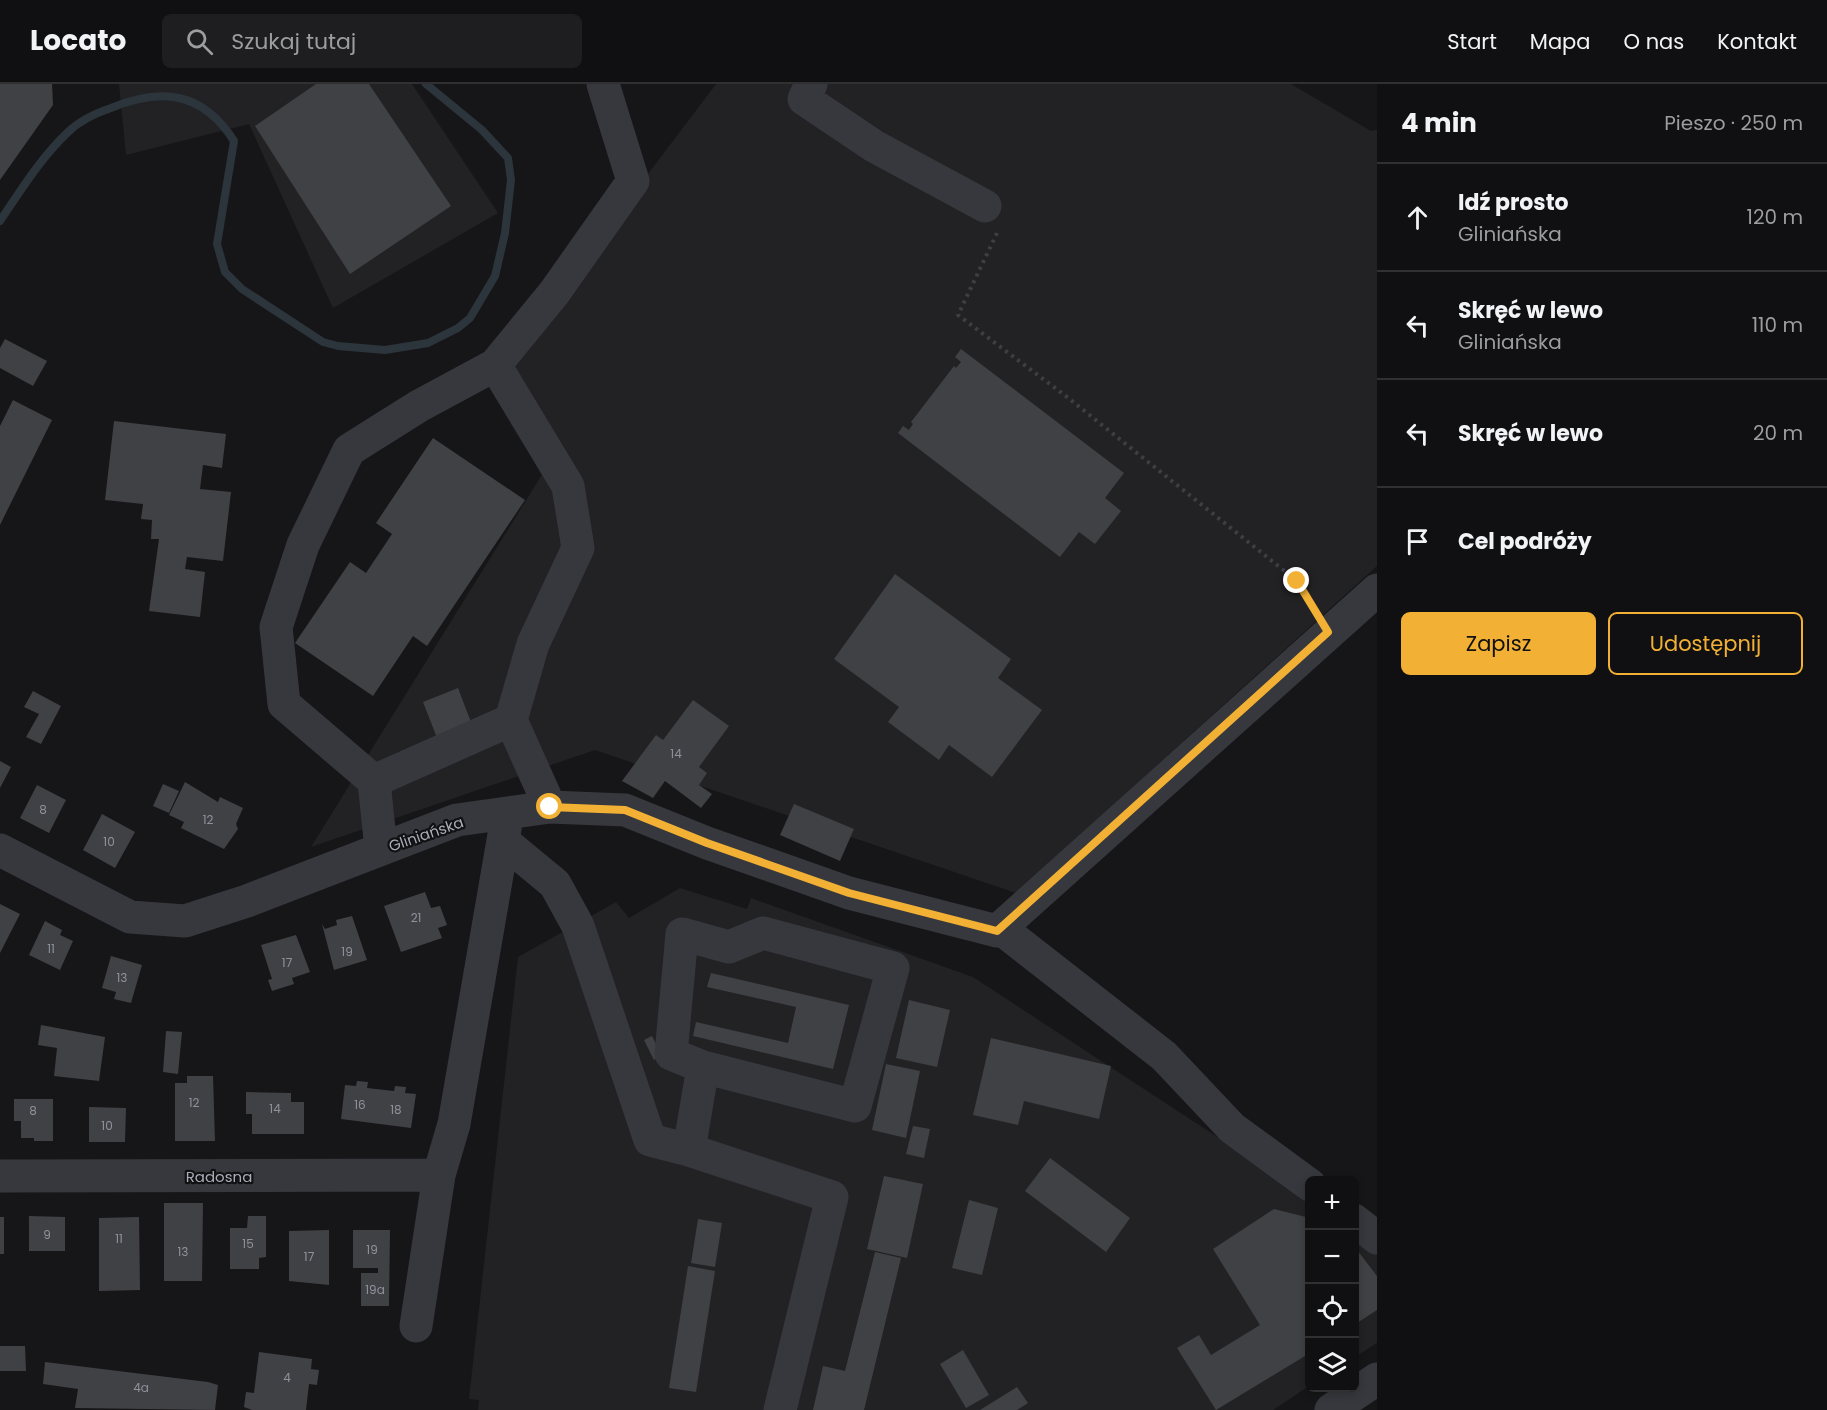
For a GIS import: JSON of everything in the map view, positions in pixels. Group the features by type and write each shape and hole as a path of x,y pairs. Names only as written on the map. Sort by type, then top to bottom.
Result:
{"street":[{"path":"381,849 374,781 284,704 276,627 303,545 349,450 419,406 495,365 554,293 633,181 603,84"},
{"path":"811,84 804,99 874,146 985,206"},
{"path":"495,365 568,486 578,548 533,644 511,720 550,807"},
{"path":"1305,1181 1232,1128 1164,1056 1082,989 1000,928 1377,590"},
{"path":"374,781 511,720"},
{"name":"Gliniańska","path":"0,850 130,917 185,921 247,901 457,820 505,828 550,807 625,810 707,843 849,893 997,931 1000,928"},
{"path":"505,828 555,884 578,926 650,1140 689,1150 832,1197 780,1410"},
{"path":"416,1326 439,1175 454,1124 505,828"},
{"path":"762,933 894,968 855,1106 703,1067 671,1054 682,934 729,947 762,933"},
{"path":"689,1150 703,1067"},
{"name":"Radosna","path":"0,1176 439,1175"},
{"path":"1359,1224 1377,1238"},
{"path":"1331,1410 1377,1379"}],"path":[{"path":"985,206 1002,221 958,315 1067,397 1297,581 1328,632"}],"shaded area":[{"path":"119,84 412,84 498,213 333,308 249,124 126,155"},
{"path":"716,84 1291,84 1371,131 1377,130 1377,566 1016,893 595,750 311,847 556,452 493,379"},
{"path":"680,888 747,909 751,898 973,977 1305,1194 1305,1389 1273,1410 478,1410 479,1400 469,1399 518,957 616,902 629,918"},
{"path":"1359,1233 1377,1251 1377,1343 1359,1354"}],"building":[{"path":"0,84 52,84 53,105 0,180"},
{"path":"316,84 369,84 451,206 350,274 255,126"},
{"path":"5,339 47,361 33,386 0,368 0,348"},
{"path":"961,349 1124,473 1105,498 1121,511 1095,544 1079,532 1060,557 898,433 903,426 909,430 913,424 911,422 954,366 956,368 961,362 955,357"},
{"path":"13,400 52,420 0,525 0,426"},
{"path":"114,421 226,434 222,468 203,465 200,489 231,492 223,561 187,557 185,569 205,572 200,617 149,611 159,539 151,539 152,520 141,519 143,504 105,500"},
{"path":"433,438 525,500 427,646 413,636 373,696 295,643 350,562 366,573 392,534 376,523"},
{"path":"895,574 1011,659 998,678 1042,710 992,777 949,745 939,760 888,722 899,707 834,659"},
{"path":"458,688 474,730 439,743 423,702"},
{"path":"33,691 61,706 41,744 26,737 39,714 24,707"},
{"path":"693,700 729,726 699,767 707,773 699,785 712,794 701,808 665,781 653,798 622,781 656,735 663,740"},
{"path":"0,761 11,767 0,788"},
{"path":"185,782 218,802 220,797 243,808 236,824 238,829 224,849 181,828 184,822 169,815"},
{"path":"163,784 179,791 169,813 153,806"},
{"path":"37,785 66,800 49,833 20,818"},
{"path":"794,804 854,829 840,861 780,835"},
{"path":"102,814 135,832 115,868 83,850"},
{"path":"425,892 431,908 440,906 447,925 438,928 442,938 401,952 384,906"},
{"path":"0,904 20,914 0,953"},
{"path":"352,916 367,960 334,970 322,924 325,929 337,925 336,920"},
{"path":"45,921 62,930 60,935 73,941 60,970 29,955"},
{"path":"296,935 310,972 292,978 294,984 272,991 268,980 272,979 261,945"},
{"path":"111,956 142,965 131,1003 114,999 116,992 102,988"},
{"path":"711,973 849,1005 833,1069 693,1036 696,1022 788,1043 796,1007 707,987"},
{"path":"909,1000 950,1010 937,1067 896,1058"},
{"path":"41,1025 105,1037 99,1081 54,1076 57,1048 38,1045"},
{"path":"166,1031 182,1032 178,1074 163,1072"},
{"path":"652,1036 662,1056 654,1060 644,1040"},
{"path":"991,1038 1111,1066 1099,1119 1024,1101 1018,1125 973,1115"},
{"path":"886,1064 920,1071 906,1138 872,1130"},
{"path":"187,1076 213,1076 215,1141 175,1141 175,1083 187,1083"},
{"path":"357,1081 368,1082 367,1088 394,1091 395,1086 406,1087 405,1093 416,1094 411,1128 341,1119 345,1085 356,1086"},
{"path":"246,1092 291,1093 291,1102 304,1102 304,1134 252,1134 252,1114 246,1114"},
{"path":"14,1099 53,1099 53,1141 21,1138 21,1121 14,1121"},
{"path":"89,1107 126,1108 125,1142 89,1142"},
{"path":"913,1126 930,1129 924,1158 906,1154"},
{"path":"1050,1158 1130,1218 1106,1252 1025,1191"},
{"path":"884,1176 923,1184 907,1258 867,1249"},
{"path":"969,1200 998,1208 982,1275 952,1268"},
{"path":"164,1203 203,1203 202,1281 164,1281"},
{"path":"1274,1209 1305,1217 1305,1356 1216,1410 1177,1348 1199,1335 1211,1355 1260,1325 1213,1249"},
{"path":"29,1216 65,1217 65,1251 29,1251"},
{"path":"248,1216 266,1216 266,1257 259,1258 259,1269 230,1269 230,1228 247,1228"},
{"path":"0,1217 4,1217 4,1254 0,1254"},
{"path":"139,1217 140,1290 99,1291 99,1218"},
{"path":"698,1219 722,1223 715,1267 691,1263"},
{"path":"329,1230 329,1285 289,1281 289,1231"},
{"path":"353,1230 390,1230 389,1306 361,1306 361,1273 378,1273 378,1268 353,1268"},
{"path":"875,1252 901,1258 864,1410 813,1410 823,1366 845,1371"},
{"path":"1359,1253 1377,1276 1377,1310 1359,1322"},
{"path":"688,1266 715,1271 696,1392 669,1388"},
{"path":"0,1346 25,1346 26,1371 0,1371"},
{"path":"963,1350 989,1395 966,1408 940,1364"},
{"path":"259,1352 312,1359 311,1369 319,1370 317,1385 309,1384 306,1410 252,1410 244,1407 246,1392 254,1393"},
{"path":"45,1362 208,1382 218,1385 215,1410 75,1408 78,1389 43,1384"},
{"path":"1017,1387 1028,1403 1017,1410 980,1410"}],"waterway":[{"path":"0,221 39,164 76,125 99,112 130,101 147,97 180,98 195,103 209,112 234,141 217,244 225,272 242,289 323,342 338,346 385,350 428,343 458,328 470,318 495,276 505,233 511,180 508,158 482,130 426,84"}],"route":[{"path":"550,807 625,810 707,843 849,893 997,931 1328,632 1297,581"}]}
